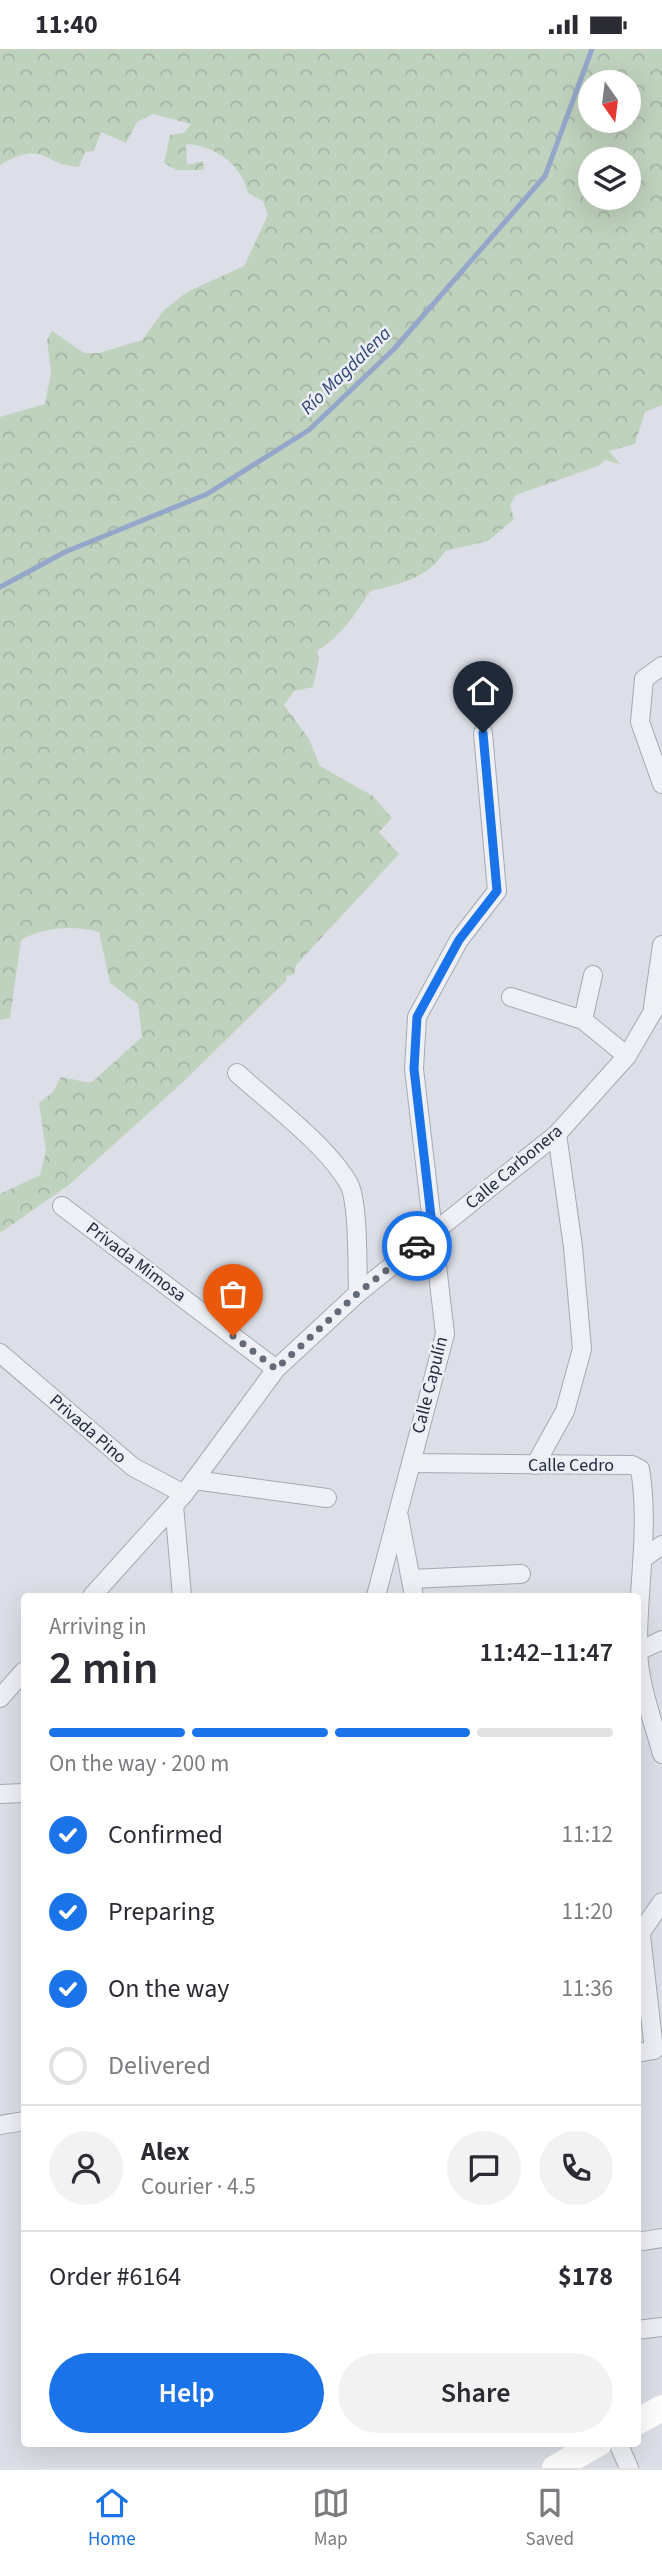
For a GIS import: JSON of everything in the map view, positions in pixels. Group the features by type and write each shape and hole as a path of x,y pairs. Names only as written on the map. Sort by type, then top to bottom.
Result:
{"main road":[{"path":"641,2420 662,2408"},
{"path":"555,2468 592,2447"}],"street":[{"path":"662,666 644,679 640,722 662,784"},
{"name":"Calle Capulín","path":"377,1593 444,1333 414,1069 417,1017 459,940 497,891 483,733"},
{"path":"652,1015 662,945"},
{"path":"583,1020 593,975"},
{"name":"Calle Carbonera","path":"95,1593 184,1493 276,1369 358,1293 557,1134 627,1056 662,996"},
{"path":"511,997 583,1020 627,1056"},
{"path":"237,1073 320,1150 350,1186 357,1244 358,1293"},
{"path":"535,1465 565,1411 582,1349 573,1247 557,1134"},
{"name":"Privada Mimosa","path":"62,1206 276,1369"},
{"name":"Privada Pino","path":"0,1353 132,1467 184,1493 327,1498"},
{"name":"Calle Cedro","path":"411,1463 632,1465 640,1469 643,1558"},
{"path":"182,1593 184,1493"},
{"path":"398,1512 412,1588 520,1574"},
{"path":"641,1596 643,1558 662,1545"},
{"path":"641,1650 662,1640"},
{"path":"0,1698 21,1674"},
{"path":"641,1674 662,1755"},
{"path":"0,1794 21,1793"},
{"path":"641,1934 662,1902"},
{"path":"641,1970 646,2052"},
{"path":"0,2125 21,2122"},
{"path":"641,2241 662,2238"},
{"path":"641,2330 662,2327"},
{"path":"620,2447 629,2468"}],"green space":[{"path":"0,49 662,49 662,405 645,412 635,444 609,451 620,464 605,460 598,466 516,495 510,505 514,519 488,541 445,551 422,574 402,583 370,591 347,624 317,651 319,659 313,687 294,691 284,705 309,739 320,766 373,796 392,818 379,832 399,854 296,965 294,974 286,976 287,980 184,1081 70,1184 0,1233 0,1194 40,1175 46,1151 39,1103 53,1092 61,1077 91,1083 142,1037 138,1004 110,983 99,932 79,928 39,932 21,940 10,1018 0,1020 0,417 45,404 51,372 47,340 52,331 84,353 99,353 142,340 164,310 187,292 244,266 268,215 263,201 248,193 234,166 217,153 186,144 187,165 203,161 204,170 177,170 164,163 170,135 184,133 191,124 153,114 137,122 126,143 101,132 94,151 85,152 79,167 34,153 15,157 0,165"}],"waterway":[{"name":"Río Magdalena","path":"0,587 65,552 207,494 309,430 394,349 545,176 592,49"}],"way so far":[{"path":"233,1336 276,1369 358,1293 417,1246"}],"route":[{"path":"417,1246 433,1234 414,1069 417,1017 459,940 497,891 483,733"}]}
